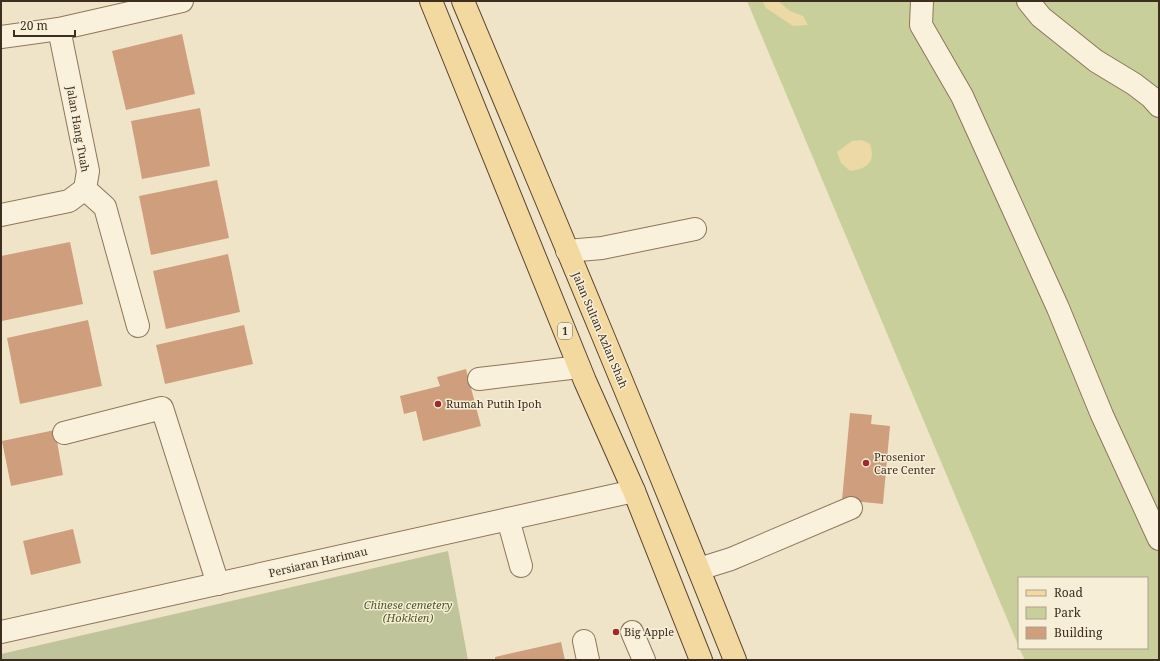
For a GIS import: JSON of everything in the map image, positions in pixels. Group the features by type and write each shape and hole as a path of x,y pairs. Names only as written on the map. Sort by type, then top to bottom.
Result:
{"main road":[{"name":"1","path":"431,1 579,367 634,491 701,660"},
{"name":"Jalan Sultan Azlan Shah","path":"463,1 699,569 735,660"}],"street":[{"path":"1,37 59,29 182,1"},
{"path":"922,1 921,25 962,96 1058,308 1102,415 1159,539"},
{"path":"1028,1 1041,17 1096,61 1134,84 1151,97 1159,106"},
{"name":"Jalan Hang Tuah","path":"59,29 88,171 85,189"},
{"path":"1,215 69,201 85,189 105,206 138,326"},
{"path":"567,251 602,248 695,229"},
{"path":"479,380 579,367"},
{"path":"64,433 162,408 218,584"},
{"name":"Persiaran Harimau","path":"1,632 634,491"},
{"path":"699,569 731,559 851,508"},
{"path":"508,519 521,566"},
{"path":"632,632 644,660"}],"green space":[{"path":"747,1 1159,1 1159,660 1025,660 1020,649 1148,649 1148,577 1018,577 1018,645"},
{"name":"Chinese cemetery (Hokkien)","path":"448,551 468,660 1,660 1,654"}],"sand":[{"path":"762,1 778,1 790,11 803,16 808,25 793,26 766,8"},
{"path":"862,140 870,144 872,150 871,160 869,164 850,171 841,163 837,152 852,141"}],"building":[{"path":"182,34 195,94 126,110 112,51"},
{"path":"200,108 210,166 142,179 131,121"},
{"path":"217,180 229,238 151,255 139,196"},
{"path":"70,242 83,304 2,321 1,256"},
{"path":"228,254 240,312 166,329 153,271"},
{"path":"88,320 102,386 20,404 7,338"},
{"path":"244,325 253,364 165,384 156,345"},
{"name":"Rumah Putih Ipoh","path":"466,369 481,426 423,441 416,411 404,414 400,396 440,386 437,377"},
{"name":"Prosenior Care Center","path":"850,413 872,415 871,424 890,426 883,504 842,500"},
{"path":"55,430 63,475 11,486 2,441"},
{"path":"73,529 81,563 31,575 23,541"},
{"path":"561,642 565,660 495,660 495,657"}],"place":[{"name":"Rumah Putih Ipoh","path":"438,404"},
{"name":"Prosenior Care Center","path":"866,463"},
{"name":"Big Apple","path":"616,632"}]}
